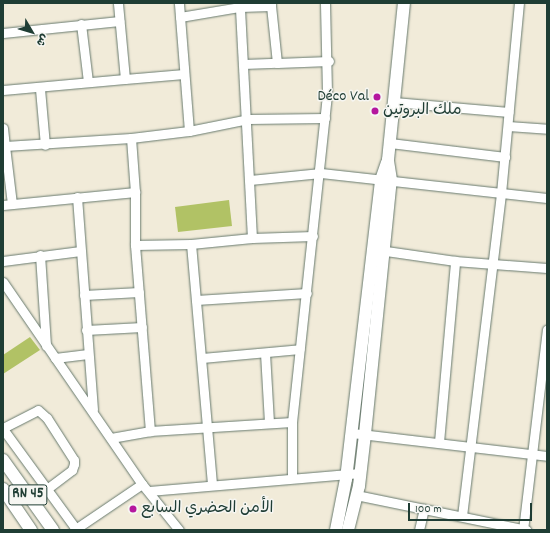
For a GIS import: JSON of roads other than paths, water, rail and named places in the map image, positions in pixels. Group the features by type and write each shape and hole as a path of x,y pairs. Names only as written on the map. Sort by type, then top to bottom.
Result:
{"main road":[{"path":"336,530 347,472 378,250 404,3"},
{"path":"348,530 360,473 365,434 378,250"},
{"name":"RN 45","path":"3,460 54,530"},
{"name":"RN 45","path":"3,489 31,530"},
{"path":"17,508 31,498"}],"street":[{"path":"118,3 124,79"},
{"path":"179,3 189,131"},
{"path":"292,477 292,422 321,173 325,118 328,61 326,3"},
{"path":"462,516 469,446 505,157 519,3"},
{"path":"180,17 240,7 271,4 276,63"},
{"path":"240,7 248,119 252,238"},
{"path":"3,33 119,21"},
{"path":"81,24 88,82"},
{"path":"243,64 328,61"},
{"path":"3,90 40,89 88,82 184,74"},
{"path":"40,89 45,145"},
{"path":"394,102 509,112"},
{"path":"5,146 45,145 131,138 189,131 248,119 325,118"},
{"path":"508,126 547,129"},
{"path":"3,128 7,204 135,192"},
{"path":"131,138 135,192 135,246 150,431"},
{"path":"390,143 505,157"},
{"path":"250,180 321,173 547,198"},
{"path":"77,197 92,410"},
{"path":"135,246 191,244 252,238 313,236"},
{"path":"191,244 209,427 212,484"},
{"path":"378,250 455,261 547,268"},
{"path":"3,261 40,255 80,252"},
{"path":"40,255 46,346"},
{"path":"438,442 455,261"},
{"path":"3,282 46,346 112,438 142,484 179,530"},
{"path":"84,295 139,292"},
{"path":"196,300 307,293"},
{"path":"86,330 142,327"},
{"path":"356,495 524,530 532,454 543,390 547,329"},
{"path":"202,358 300,349"},
{"path":"265,353 269,422"},
{"path":"55,358 88,354"},
{"path":"46,488 72,470 74,460 47,418 38,410 3,428 75,529 142,484"},
{"path":"112,438 150,431 269,422 292,422"},
{"path":"352,433 547,456"},
{"path":"149,491 347,472 360,473"},
{"path":"419,530 424,509"}],"place":[{"name":"Déco Val","path":"377,97"},
{"name":"ملك البروتين","path":"375,111"},
{"name":"الأمن الحضري السابع","path":"133,509"}]}
